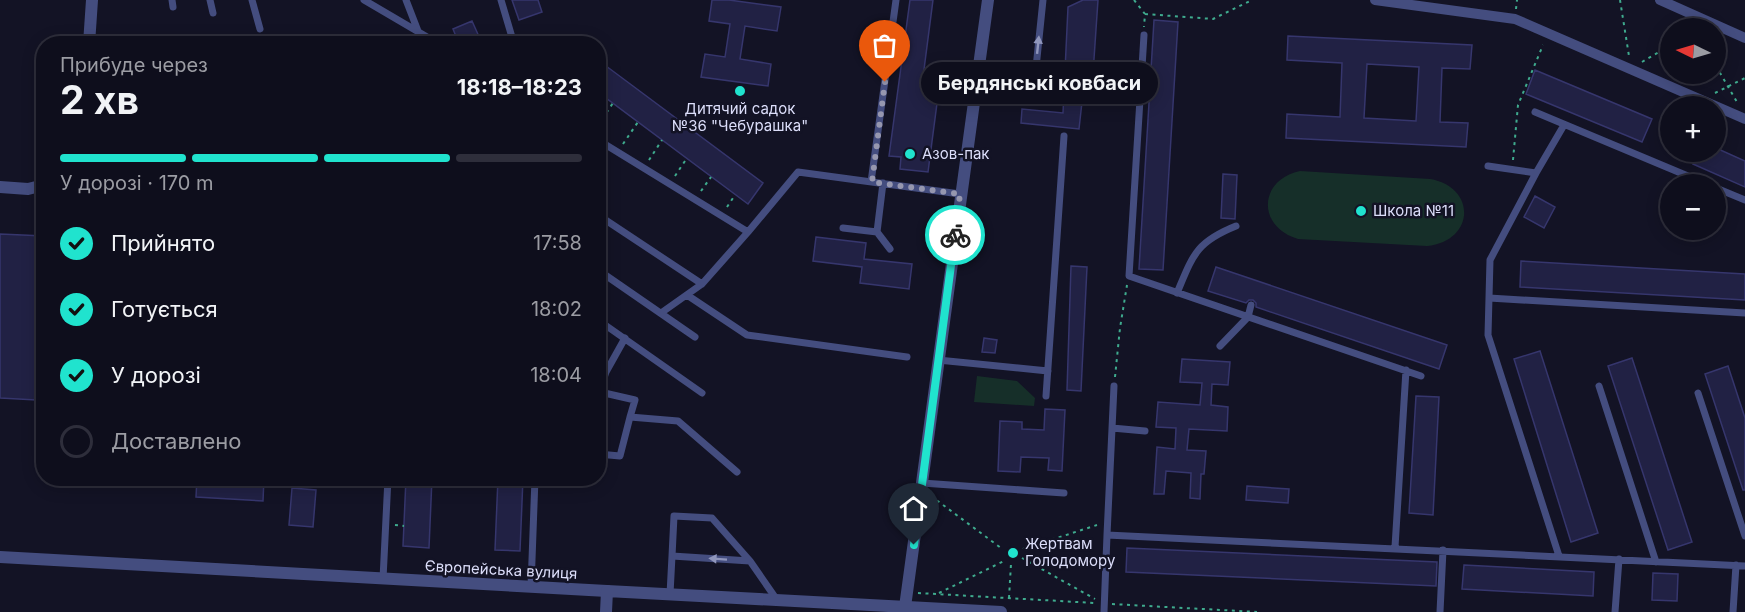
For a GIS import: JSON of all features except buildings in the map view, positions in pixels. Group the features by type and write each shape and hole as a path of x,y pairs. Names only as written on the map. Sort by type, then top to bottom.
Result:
{"street":[{"path":"90,36 92,0"},
{"path":"905,607 988,0"},
{"path":"1375,0 1515,20 1692,96"},
{"path":"1660,0 1745,38"},
{"path":"1726,111 1745,119"},
{"path":"0,188 36,187"},
{"name":"Європейська вулиця","path":"0,557 1001,612"},
{"path":"606,612 607,591"}],"lane":[{"path":"210,0 213,14"},
{"path":"252,0 260,29"},
{"path":"364,0 426,36"},
{"path":"406,0 418,31"},
{"path":"501,0 512,36"},
{"path":"872,182 896,0"},
{"path":"976,81 1034,87 1043,0"},
{"path":"1144,35 1129,276 1421,375"},
{"path":"1535,112 1683,174"},
{"path":"1559,556 1488,335 1490,260 1564,124"},
{"path":"1046,396 1064,136"},
{"path":"606,145 748,232"},
{"path":"1488,166 1536,173"},
{"path":"661,313 702,284 798,172 960,194"},
{"path":"883,183 877,232 890,249"},
{"path":"1726,192 1745,200"},
{"path":"606,220 702,284"},
{"path":"1177,293 1193,255 1215,235 1236,226"},
{"path":"843,228 877,232"},
{"path":"606,275 695,337"},
{"path":"687,295 747,335 907,357"},
{"path":"1489,298 1745,313"},
{"path":"1220,346 1248,317 1251,305"},
{"path":"606,326 702,393"},
{"path":"606,372 625,338"},
{"path":"938,360 1048,370"},
{"path":"1395,547 1406,370"},
{"path":"1104,608 1114,386"},
{"path":"1599,386 1656,562"},
{"path":"1698,393 1745,536"},
{"path":"606,395 635,400 620,456 606,455"},
{"path":"630,417 678,421 737,472"},
{"path":"1112,428 1145,430"},
{"path":"922,483 1064,493"},
{"path":"383,579 388,486"},
{"path":"531,587 536,486"},
{"path":"670,594 674,516 712,518 750,561 777,600"},
{"path":"1107,535 1395,547 1745,566"},
{"path":"1440,612 1443,550"},
{"path":"672,556 750,561"},
{"path":"1615,612 1619,559"},
{"path":"1733,612 1736,565"}],"path":[{"path":"1134,0 1144,14 1144,35"},
{"path":"1144,14 1213,19 1252,0"},
{"path":"1620,0 1631,70 1660,52"},
{"path":"1512,170 1518,105 1548,34"},
{"path":"1709,96 1745,78"},
{"path":"1726,84 1739,106"},
{"path":"606,114 614,103"},
{"path":"617,152 638,122"},
{"path":"643,168 662,140"},
{"path":"669,184 687,158"},
{"path":"695,200 711,177"},
{"path":"721,216 735,195"},
{"path":"1114,386 1119,328 1129,276"},
{"path":"931,496 1001,548"},
{"path":"1023,549 1107,521"},
{"path":"1022,558 1104,608"},
{"path":"936,594 1004,561"},
{"path":"1009,598 1011,564"},
{"path":"918,593 1257,612"}],"green space":[{"path":"1300,171 1430,179 1445,184 1456,192 1462,202 1464,214 1461,225 1454,235 1443,242 1427,246 1298,239 1275,225 1268,204 1270,193 1276,184 1286,176"},
{"path":"977,376 1017,381 1035,398 1034,406 974,402"}],"way so far":[{"path":"885,82 872,182 960,194 955,235"}],"place":[{"name":"Бердянські ковбаси","path":"885,82"},
{"name":"Дитячий садок №36 \"Чебурашка\"","path":"740,91"},
{"name":"Азов-пак","path":"910,154"},
{"name":"Школа №11","path":"1361,211"},
{"name":"Жертвам Голодомору","path":"1013,553"}],"route":[{"path":"914,545 955,235"}]}
